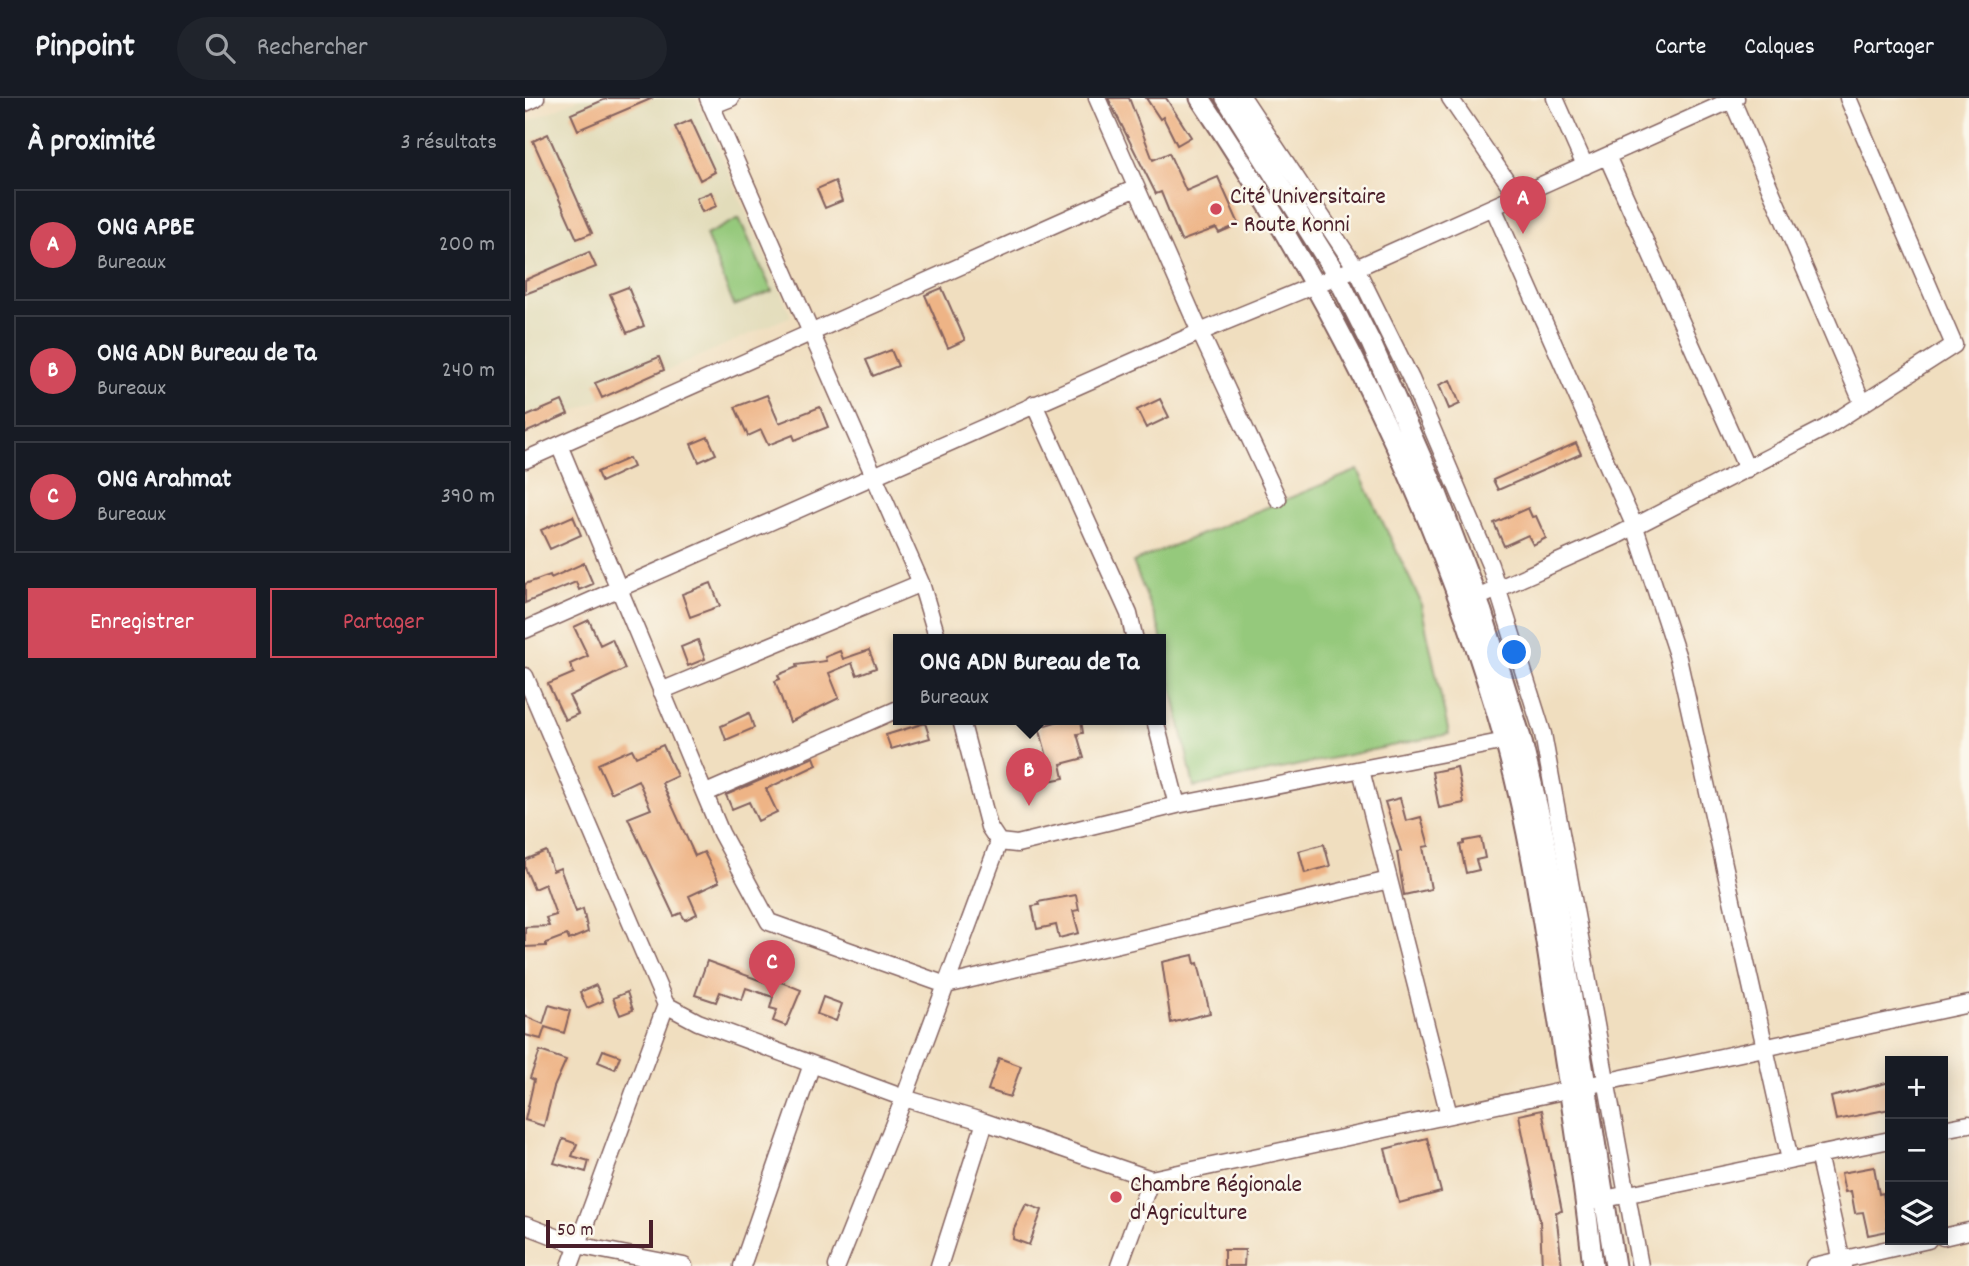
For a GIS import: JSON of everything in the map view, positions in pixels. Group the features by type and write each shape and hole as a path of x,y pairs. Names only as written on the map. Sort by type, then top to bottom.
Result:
{"main road":[{"path":"1200,98 1248,169 1353,354 1427,495"},
{"path":"1226,98 1336,274 1371,343 1469,602 1513,740 1555,892 1578,1088 1595,1201 1615,1266"},
{"path":"1593,1266 1595,1201"}],"street":[{"path":"525,103 536,98"},
{"path":"731,98 709,102 921,583 936,634"},
{"path":"1097,98 1200,332 1278,499"},
{"path":"1243,98 1356,268 1411,379 1498,589 1543,734 1640,1266"},
{"path":"1450,98 1517,196"},
{"path":"1556,98 1585,166"},
{"path":"1469,602 1635,527 1825,428 1954,345 1848,98"},
{"path":"525,630 873,474 1200,332 1356,268 1585,166 1700,105 1734,99 1863,404"},
{"path":"1607,156 1747,469"},
{"path":"525,460 1136,188"},
{"path":"1493,207 1635,527 1678,658 1762,1049 1790,1160"},
{"path":"1034,404 1129,614 1134,634"},
{"path":"559,445 722,833 769,922 946,985 1389,880"},
{"path":"661,691 921,583"},
{"path":"525,676 666,1005 698,1022 904,1098 985,1122 1151,1179 1969,1004"},
{"path":"706,793 893,711"},
{"path":"962,725 989,827 999,842 1017,845 1177,805 1513,740"},
{"path":"1156,725 1177,805"},
{"path":"1361,769 1449,1115"},
{"path":"837,1266 904,1098 999,842"},
{"path":"570,1266 666,1005"},
{"path":"742,1266 812,1064"},
{"path":"939,1266 985,1122"},
{"path":"1948,1128 1969,1124"},
{"path":"1595,1201 1885,1141"},
{"path":"1818,1154 1842,1262"},
{"path":"1119,1266 1151,1179"},
{"path":"525,1225 577,1245 684,1266"},
{"path":"1948,1236 1969,1231"},
{"path":"1814,1266 1842,1262 1908,1245"}],"shaded area":[{"path":"581,98 696,98 791,316 525,433 525,123"}],"green space":[{"path":"739,218 772,291 734,306 706,235"},
{"path":"1358,470 1420,600 1449,734 1194,787 1166,660 1166,634 1160,634 1133,562"}],"building":[{"path":"608,98 653,98 578,130 571,114"},
{"path":"1108,98 1129,98 1153,160 1169,153 1186,191 1218,177 1239,224 1219,233 1216,228 1181,241 1161,192 1156,194"},
{"path":"1146,98 1166,98 1191,137 1177,145 1163,117 1160,119"},
{"path":"691,120 715,172 700,180 675,127"},
{"path":"548,134 592,233 577,239 533,141"},
{"path":"835,181 842,201 825,208 817,189"},
{"path":"711,192 717,206 702,212 696,198"},
{"path":"589,252 596,267 525,294 525,280"},
{"path":"628,287 644,326 627,333 610,294"},
{"path":"942,288 965,340 948,348 925,295"},
{"path":"891,350 898,366 873,376 866,360"},
{"path":"659,357 664,370 602,398 595,383"},
{"path":"1450,380 1460,404 1449,409 1439,385"},
{"path":"767,395 779,423 820,407 828,427 795,440 793,435 768,445 761,430 748,436 735,407"},
{"path":"1160,399 1169,417 1146,428 1137,410"},
{"path":"562,401 568,414 525,433 525,417"},
{"path":"708,437 716,454 699,462 691,444"},
{"path":"1576,443 1581,454 1498,490 1493,480"},
{"path":"629,458 633,467 601,482 597,472"},
{"path":"1528,508 1532,517 1536,516 1546,538 1533,545 1528,535 1504,546 1494,523"},
{"path":"573,516 581,535 550,549 541,530"},
{"path":"584,563 593,584 579,590 576,582 525,603 525,584 550,575 551,578"},
{"path":"711,583 720,606 690,617 682,594"},
{"path":"589,620 600,645 612,639 625,669 569,696 578,714 565,720 548,684 574,673 570,664 588,656 574,627"},
{"path":"698,640 705,659 688,666 681,647"},
{"path":"869,650 876,668 857,675 852,663 829,673 839,698 790,722 775,681 780,679 778,675 797,667 796,665 826,661 825,657 840,651 843,659"},
{"path":"749,713 754,728 726,740 721,726"},
{"path":"926,725 930,738 891,749 886,735"},
{"path":"1082,725 1083,733 1077,734 1084,758 1061,764 1064,778 1048,781 1044,765 1049,764 1039,727"},
{"path":"663,745 677,776 662,783 695,856 704,852 719,882 689,896 697,914 685,920 681,913 674,916 628,818 651,809 638,780 611,793 598,764 632,749 636,757"},
{"path":"814,757 817,765 766,789 777,812 758,821 749,802 732,809 726,795"},
{"path":"1457,767 1464,803 1439,808 1432,772"},
{"path":"1400,798 1406,821 1421,817 1429,846 1423,847 1431,889 1404,895 1397,852 1401,851 1385,802"},
{"path":"1481,838 1485,858 1476,860 1479,870 1466,873 1460,845 1464,844 1464,841"},
{"path":"1324,844 1330,866 1305,873 1299,851"},
{"path":"546,851 553,871 560,868 576,912 583,909 588,932 569,940 567,935 546,943 546,946 525,947 525,927 549,926 546,918 556,915 545,884 534,889 525,868 525,860"},
{"path":"1076,895 1079,910 1073,911 1079,933 1059,938 1056,925 1037,929 1032,906 1039,905 1038,902"},
{"path":"1193,955 1195,964 1198,963 1210,1013 1171,1023 1162,962"},
{"path":"707,961 767,983 769,977 801,990 786,1026 773,1021 777,1010 770,1008 773,997 746,988 742,1000 720,992 716,1002 695,995"},
{"path":"596,985 603,1001 587,1008 580,992"},
{"path":"627,992 633,1010 620,1015 613,998"},
{"path":"823,997 842,1004 836,1021 817,1014"},
{"path":"549,1005 570,1011 564,1033 545,1027 541,1039 525,1035 525,1016 543,1024"},
{"path":"603,1050 620,1056 615,1069 598,1062"},
{"path":"540,1051 566,1060 554,1087 544,1126 525,1120 534,1080 530,1078"},
{"path":"999,1058 1021,1066 1010,1097 988,1090"},
{"path":"1885,1083 1885,1110 1836,1120 1831,1097"},
{"path":"1542,1110 1562,1211 1556,1212 1562,1266 1542,1266 1540,1221 1519,1115"},
{"path":"1427,1138 1441,1192 1399,1203 1385,1149"},
{"path":"563,1139 577,1144 572,1156 589,1161 586,1172 554,1163"},
{"path":"1874,1167 1879,1194 1883,1193 1885,1232 1868,1235 1863,1212 1855,1213 1851,1191 1845,1192 1841,1173"},
{"path":"1026,1204 1042,1210 1029,1245 1013,1239 1014,1229"},
{"path":"1224,1250 1245,1250 1244,1266 1224,1266"}],"place":[{"name":"Cité Universitaire - Route Konni","path":"1216,209"},
{"name":"ONG APBE","path":"1523,234"},
{"name":"ONG ADN Bureau de Ta","path":"1029,806"},
{"name":"ONG Arahmat","path":"772,998"},
{"name":"Chambre Régionale d'Agriculture","path":"1116,1197"}]}
